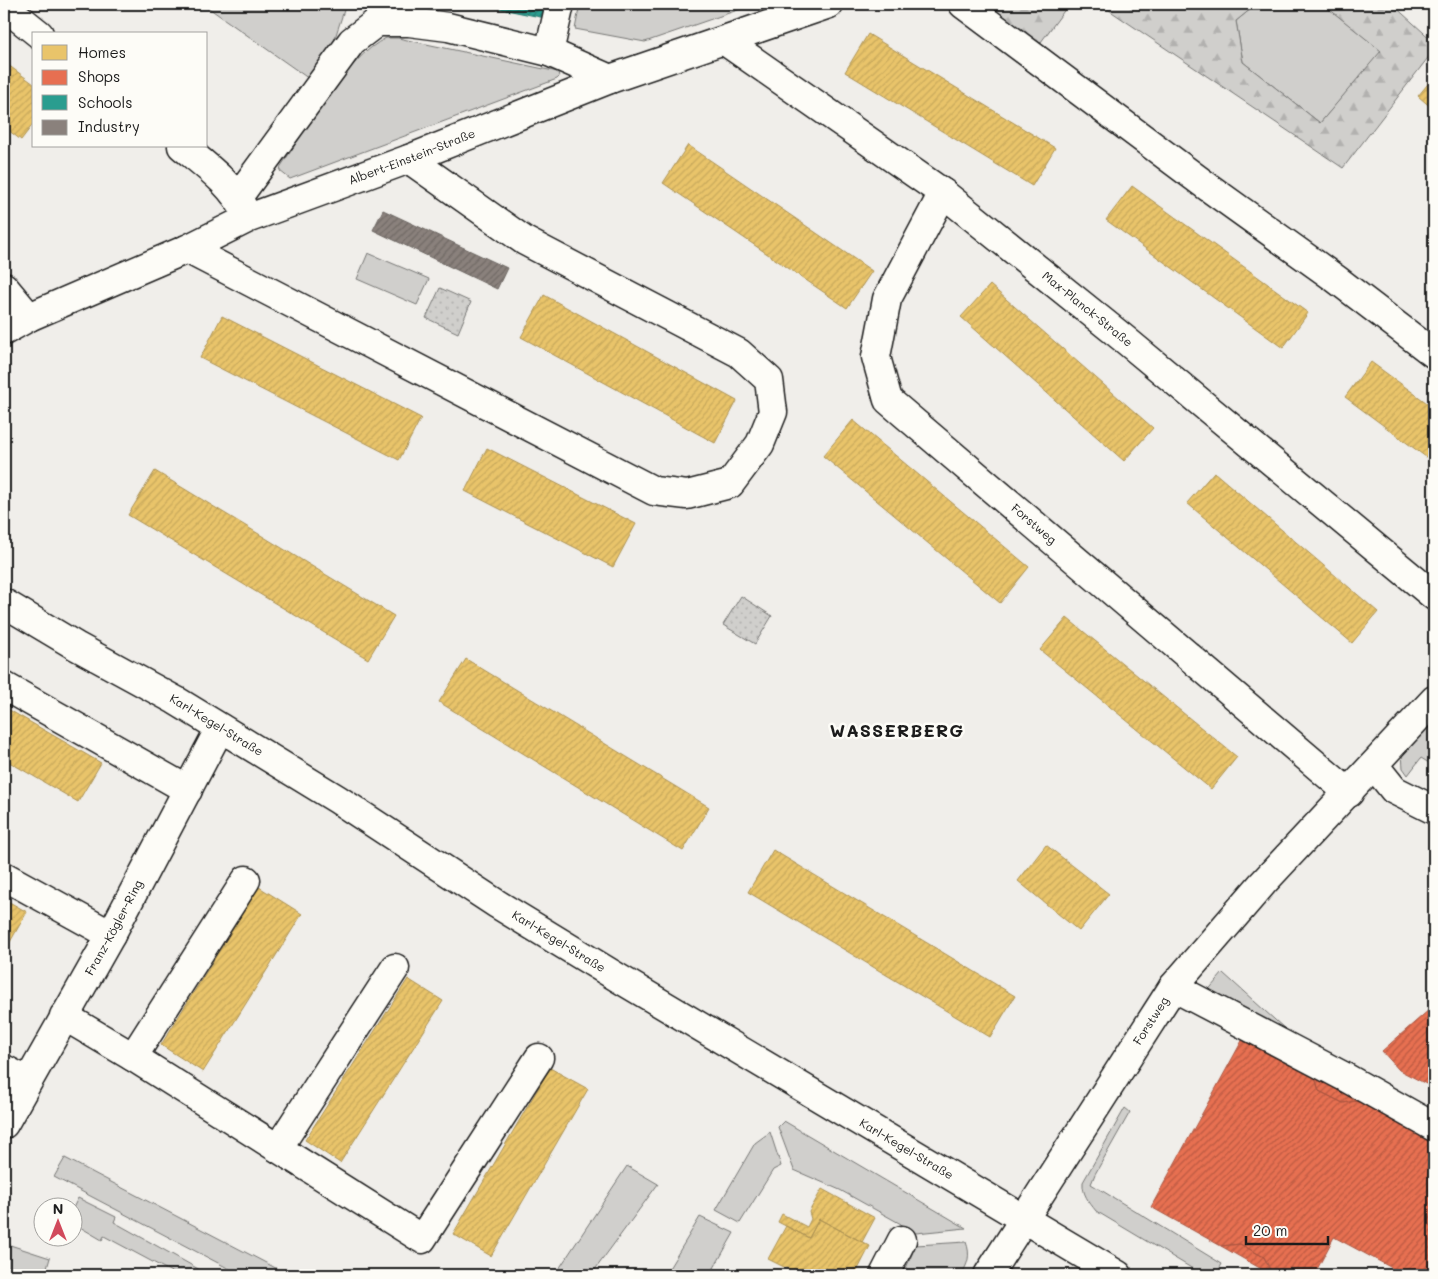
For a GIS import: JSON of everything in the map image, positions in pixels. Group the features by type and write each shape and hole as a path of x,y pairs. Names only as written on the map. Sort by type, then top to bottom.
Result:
{"street":[{"path":"549,52 560,4"},
{"name":"Albert-Einstein-Straße","path":"4,332 29,318 187,249 243,208 409,159 610,78 725,41 829,4"},
{"path":"963,4 1200,181 1336,279 1434,354"},
{"path":"4,6 36,32"},
{"path":"185,148 215,172 243,208 352,41 377,22 409,22 448,26 549,52 610,78"},
{"name":"Max-Planck-Straße","path":"725,41 943,193 1123,338 1434,596"},
{"path":"187,249 654,491 687,495 710,491 730,484 760,444 773,412 769,380 739,353 525,241 409,159"},
{"name":"Forstweg","path":"943,193 887,299 876,357 888,400 1349,793"},
{"path":"4,288 29,318"},
{"name":"Karl-Kegel-Straße","path":"4,603 220,728 338,799 497,904 974,1191 1118,1275"},
{"path":"4,686 188,790"},
{"name":"Forstweg","path":"988,1275 1173,987 1262,883 1349,793 1434,700"},
{"name":"Franz-Kögler-Ring","path":"4,1124 15,1075 64,1016 111,935 220,728"},
{"path":"1374,765 1394,790 1434,810"},
{"path":"4,876 111,935"},
{"path":"133,1057 246,880"},
{"path":"278,1148 395,968"},
{"path":"1173,987 1434,1127"},
{"path":"64,1016 133,1057 422,1239 539,1058"},
{"path":"884,1275 902,1240"}],"green space":[{"path":"203,4 346,4 334,41 312,81"},
{"path":"580,4 755,4 645,42 575,29"},
{"path":"981,4 1069,4 1038,46"},
{"path":"1100,4 1257,4 1236,21 1243,62 1320,123 1381,51 1323,4 1392,4 1434,42 1434,50 1343,168"},
{"path":"1257,4 1323,4 1382,51 1320,123 1243,62 1236,21"},
{"path":"386,38 398,38 558,72 559,77 290,179 280,171 281,166 315,114 356,61"},
{"path":"368,253 429,279 417,305 357,279"},
{"path":"440,288 471,302 458,333 426,318"},
{"path":"741,596 772,616 755,644 723,625"},
{"path":"1434,721 1434,766 1421,758 1408,775 1403,768 1402,753 1415,734"},
{"path":"1223,973 1285,1029 1283,1033 1205,994"},
{"path":"1125,1108 1130,1112 1091,1184 1222,1264 1216,1275 1203,1275 1096,1211 1086,1198 1083,1182"},
{"path":"784,1121 966,1228 906,1234 901,1224 840,1190 794,1170 778,1127"},
{"path":"770,1132 781,1166 773,1170 740,1223 716,1210 755,1143"},
{"path":"65,1158 289,1275 241,1275 54,1177"},
{"path":"627,1166 658,1184 591,1275 555,1275"},
{"path":"82,1200 116,1217 114,1222 209,1275 177,1275 104,1236 102,1240 82,1228"},
{"path":"700,1217 734,1233 710,1275 665,1275"},
{"path":"966,1242 968,1259 961,1275 903,1275 916,1245"},
{"path":"4,1243 50,1258 45,1275 4,1275"}],"building: Homes":[{"path":"868,34 1055,148 1032,186 845,72"},
{"path":"4,62 32,83 32,126 21,140 4,127"},
{"path":"1432,79 1434,81 1434,110 1418,96"},
{"path":"688,145 872,271 847,308 663,183"},
{"path":"1132,186 1308,313 1283,348 1106,220"},
{"path":"990,285 1153,428 1124,461 961,317"},
{"path":"544,295 737,401 715,443 521,337"},
{"path":"222,316 421,418 399,460 200,358"},
{"path":"1371,362 1434,408 1434,463 1345,397"},
{"path":"853,420 1029,567 1000,603 823,456"},
{"path":"487,448 636,524 613,567 465,491"},
{"path":"155,471 394,616 368,659 128,515"},
{"path":"1214,472 1378,612 1352,643 1187,503"},
{"path":"1067,618 1237,757 1211,789 1040,650"},
{"path":"466,659 709,807 683,851 439,702"},
{"path":"4,707 101,763 78,802 4,759"},
{"path":"1046,845 1109,894 1079,931 1018,881"},
{"path":"773,850 1015,996 990,1037 748,892"},
{"path":"259,887 302,914 203,1072 161,1045"},
{"path":"4,899 27,912 6,949 4,948"},
{"path":"408,979 443,1001 340,1163 305,1140"},
{"path":"550,1068 588,1089 491,1256 453,1234"},
{"path":"822,1189 875,1218 862,1242 819,1219 809,1238 778,1222 782,1214 807,1227 811,1219 809,1212"},
{"path":"819,1219 870,1246 855,1275 800,1275 768,1259 786,1226 809,1238"}],"building: Shops":[{"path":"1434,1000 1434,1088 1399,1070 1382,1051 1430,1009"},
{"path":"1244,1037 1314,1074 1319,1091 1343,1103 1363,1100 1434,1140 1434,1275 1405,1275 1334,1237 1314,1275 1273,1275 1264,1257 1240,1244 1221,1246 1151,1207"},
{"path":"1314,1074 1363,1100 1343,1103 1319,1091"},
{"path":"1240,1244 1264,1257 1272,1275 1221,1246"}],"building: Schools":[{"path":"478,4 554,4 550,19"}],"building: Industry":[{"path":"383,210 507,268 497,289 373,230"}],"district":[{"name":"WASSERBERG","path":"897,731"}]}
